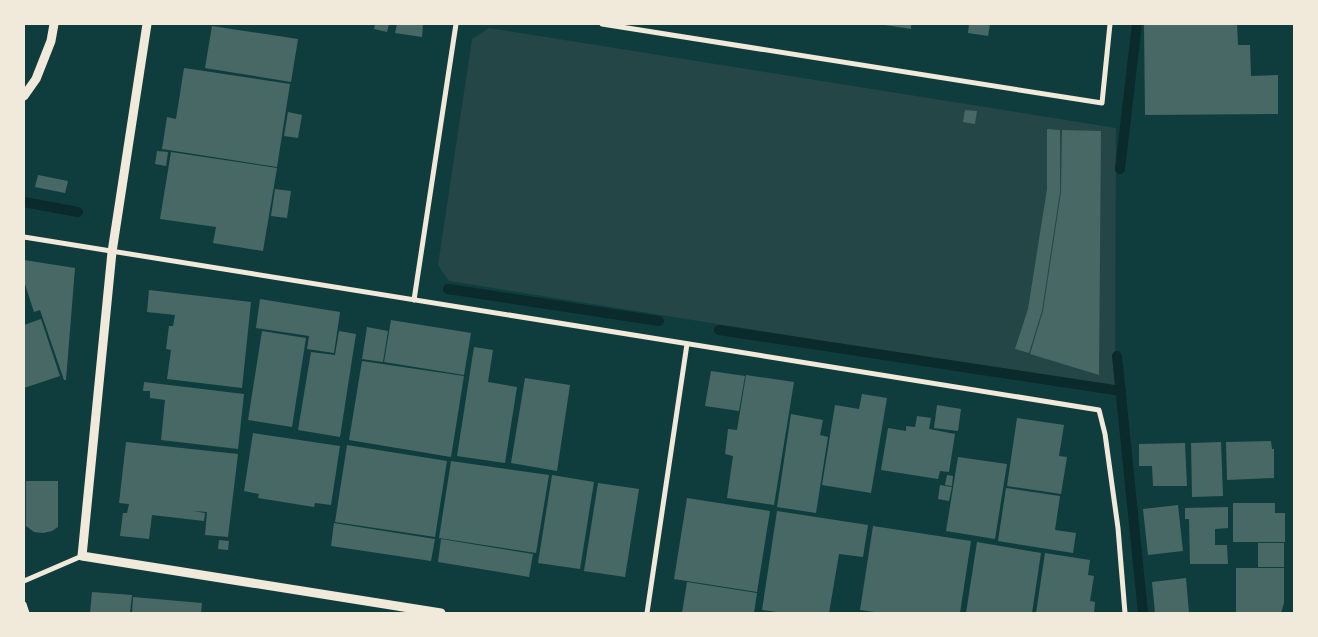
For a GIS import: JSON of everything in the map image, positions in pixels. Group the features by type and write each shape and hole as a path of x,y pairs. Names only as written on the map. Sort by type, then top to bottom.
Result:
{"street":[{"path":"24,96 36,79 51,41 54,24"},
{"path":"82,556 112,252 147,24"},
{"path":"414,300 456,24"},
{"path":"602,24 1102,103 1110,24"},
{"path":"24,237 1099,410 1106,434 1118,528 1125,613"},
{"path":"647,613 687,344"},
{"path":"24,581 82,556 440,613"},
{"path":"24,604 27,613"}],"shaded area":[{"path":"489,28 1116,128 1115,388 449,281 438,265 472,39"}],"building":[{"path":"375,24 389,24 387,32 374,29"},
{"path":"397,24 423,25 422,37 395,33"},
{"path":"911,24 911,29 885,25"},
{"path":"969,24 990,24 988,36 968,33"},
{"path":"1144,24 1237,24 1238,45 1250,45 1251,76 1278,75 1278,114 1145,115"},
{"path":"212,26 298,39 291,82 205,68"},
{"path":"184,68 290,84 277,167 162,149 167,117 176,119"},
{"path":"965,110 977,111 975,124 963,122"},
{"path":"288,112 302,115 298,138 284,136"},
{"path":"1047,129 1060,130 1060,192 1042,311 1029,353 1015,349 1028,309 1047,189"},
{"path":"1062,130 1101,131 1099,375 1030,354 1043,311 1061,192"},
{"path":"157,151 168,152 166,166 155,164"},
{"path":"171,152 277,168 263,251 213,243 216,227 160,219"},
{"path":"38,175 68,181 65,193 35,187"},
{"path":"275,189 291,191 287,218 271,216"},
{"path":"24,260 75,268 66,380 64,380 40,310 34,312 24,281"},
{"path":"149,290 251,302 242,388 167,379 171,350 166,349 169,326 173,326 175,315 147,312"},
{"path":"260,299 340,312 334,353 307,349 309,336 256,328"},
{"path":"41,319 60,376 24,388 24,325"},
{"path":"391,320 471,333 464,375 384,362"},
{"path":"367,327 388,331 383,362 362,359"},
{"path":"262,331 306,338 292,427 248,420"},
{"path":"339,331 356,334 340,437 298,430 311,352 335,355"},
{"path":"474,347 493,350 488,382 517,387 505,463 457,456"},
{"path":"362,361 464,376 451,457 349,440"},
{"path":"711,371 745,376 739,411 705,406"},
{"path":"746,375 794,382 774,505 727,498 733,456 725,454 728,429 737,430"},
{"path":"525,378 570,385 557,471 511,463"},
{"path":"144,382 244,394 238,449 161,440 165,400 150,398 150,391 143,391"},
{"path":"862,394 887,398 871,493 822,485 835,405 859,409"},
{"path":"937,405 961,409 958,431 934,428"},
{"path":"791,414 823,420 820,435 828,437 816,513 777,507"},
{"path":"917,416 931,418 929,429 955,434 949,472 940,471 938,479 881,470 888,428 906,431 906,426 915,427"},
{"path":"1017,418 1064,425 1059,456 1067,457 1061,494 1007,486"},
{"path":"253,433 340,446 331,505 315,503 314,507 258,498 259,494 244,491"},
{"path":"1271,441 1272,449 1274,449 1274,478 1227,480 1226,442"},
{"path":"126,442 238,454 228,537 205,535 207,512 193,511 205,513 204,521 152,515 149,539 120,536 123,513 127,513 129,504 119,503"},
{"path":"1221,442 1223,496 1192,497 1191,443"},
{"path":"1185,443 1187,486 1153,486 1152,466 1139,466 1139,444"},
{"path":"347,445 447,461 435,537 335,522"},
{"path":"958,457 1007,464 995,539 946,531"},
{"path":"451,461 549,475 536,553 439,538"},
{"path":"552,475 594,482 580,569 538,563"},
{"path":"947,475 953,476 952,486 945,485"},
{"path":"26,481 58,481 58,527 52,531 34,532 26,526"},
{"path":"598,483 639,489 625,577 584,571"},
{"path":"940,485 952,487 949,501 938,499"},
{"path":"1006,488 1060,496 1055,530 1076,533 1073,553 998,541"},
{"path":"687,498 770,511 757,592 674,579"},
{"path":"1233,503 1275,503 1275,513 1285,513 1285,542 1233,542"},
{"path":"1178,505 1183,551 1148,555 1143,509"},
{"path":"1228,507 1228,528 1215,529 1215,545 1227,545 1228,564 1190,564 1189,519 1185,519 1185,508"},
{"path":"777,511 868,525 863,557 839,554 829,613 784,613 762,610"},
{"path":"334,523 435,539 431,561 331,546"},
{"path":"873,526 971,541 960,613 882,613 860,610"},
{"path":"441,539 533,554 529,577 438,562"},
{"path":"219,540 229,541 228,550 218,549"},
{"path":"977,542 1041,553 1032,613 966,613"},
{"path":"1258,543 1284,543 1284,567 1258,567"},
{"path":"1045,553 1090,560 1088,575 1094,576 1090,601 1095,602 1094,613 1036,613"},
{"path":"1236,568 1284,568 1284,603 1281,613 1236,613"},
{"path":"1186,578 1189,613 1155,613 1152,582"},
{"path":"687,582 757,593 754,613 682,613"},
{"path":"92,592 132,595 130,613 90,613"},
{"path":"133,597 202,603 201,613 132,613"}],"waterway":[{"path":"1120,169 1137,24"},
{"path":"24,202 78,212"},
{"path":"448,289 659,321"},
{"path":"719,330 1121,391"},
{"path":"1117,356 1143,613"}]}
